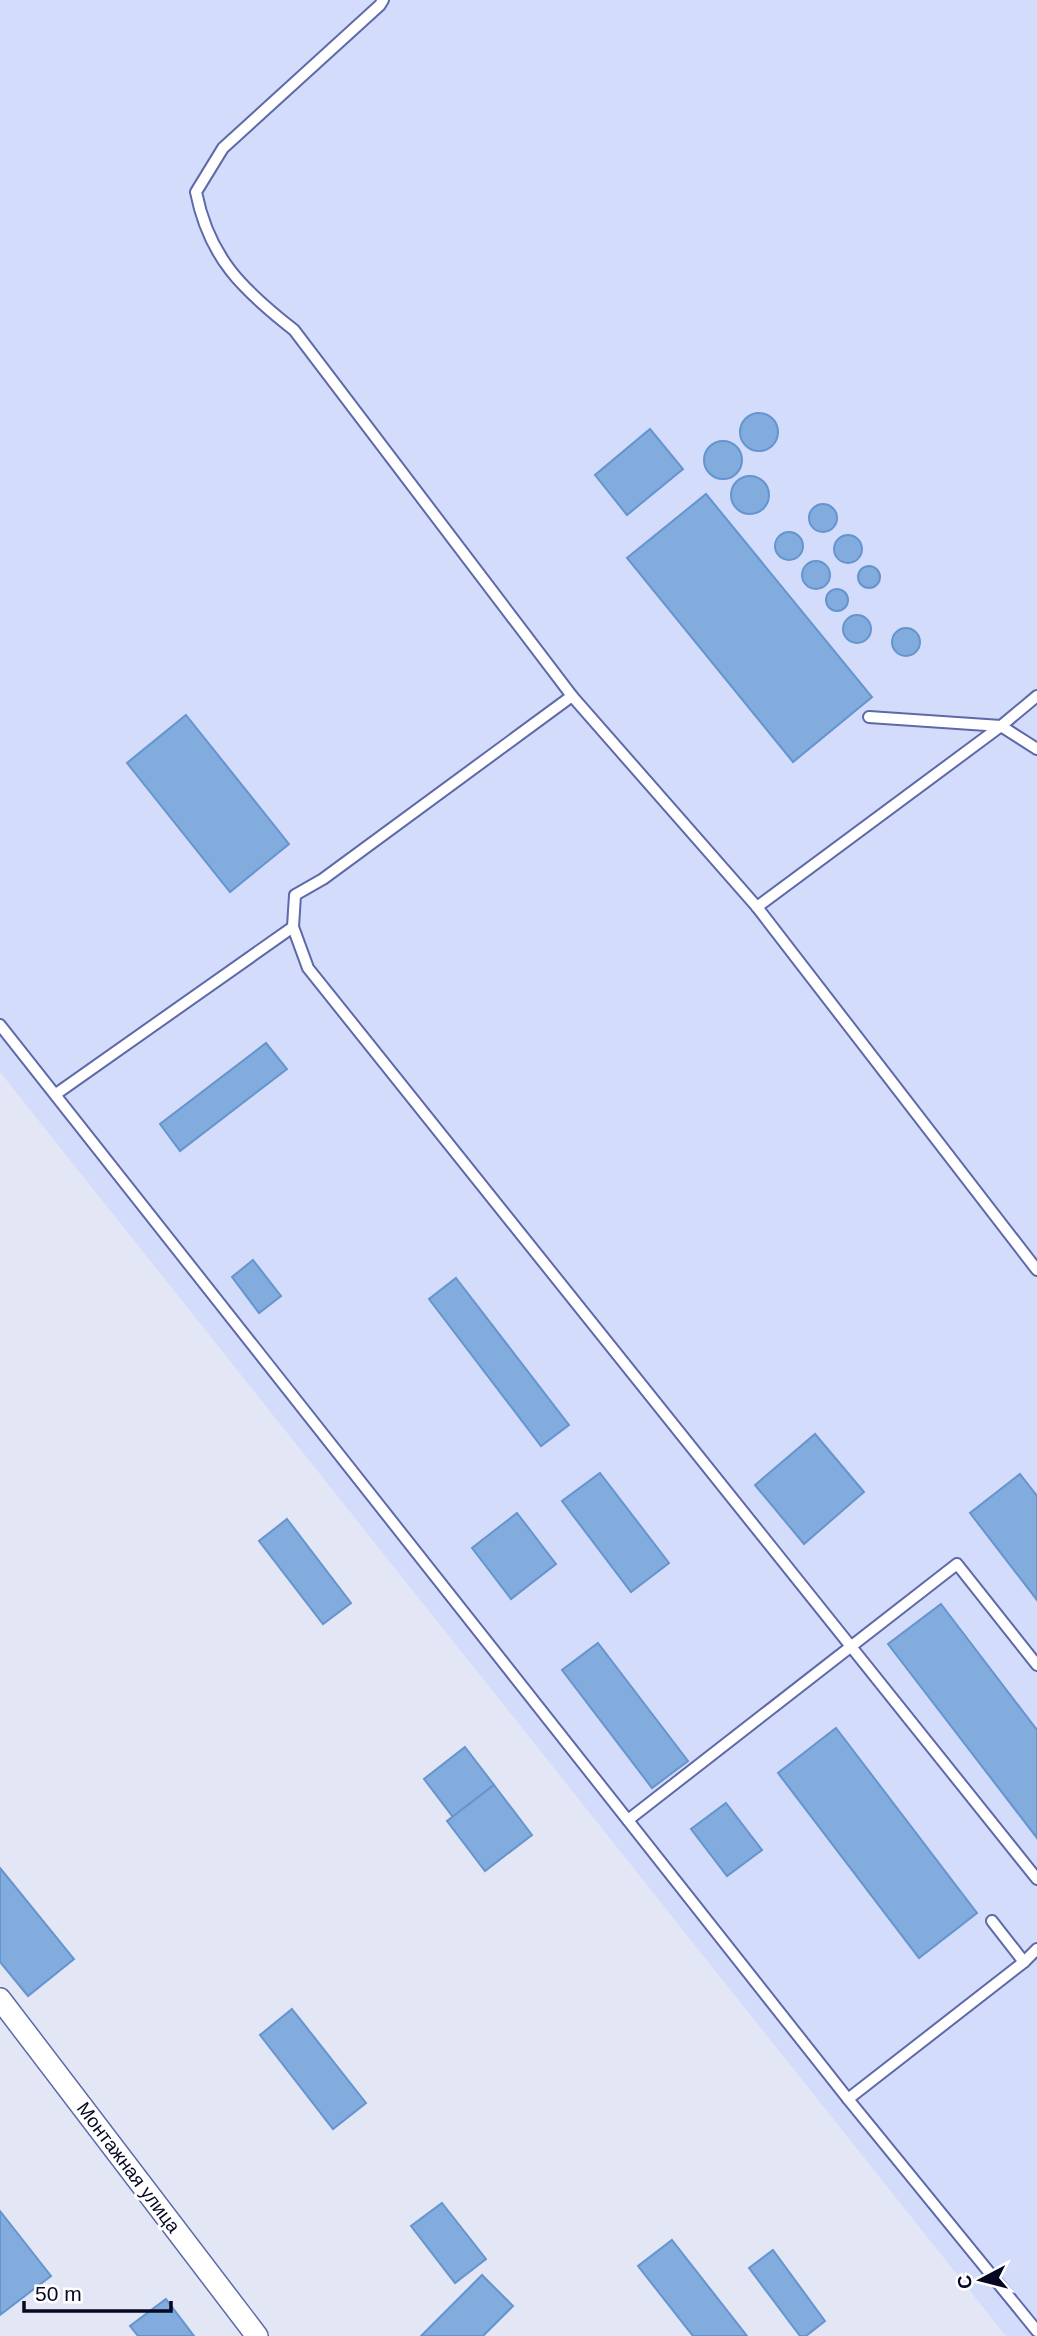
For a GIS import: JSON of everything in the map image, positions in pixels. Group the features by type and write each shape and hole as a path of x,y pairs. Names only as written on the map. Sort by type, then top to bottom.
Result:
{"street":[{"name":"Монтажная улица","path":"0,1999 257,2336"}],"lane":[{"path":"383,0 222,149 196,192 202,222 227,268 261,304 294,330 572,696 757,906 1037,1270"},
{"path":"572,696 323,879 295,895 293,927 308,968 1037,1879"},
{"path":"757,906 1001,726 1037,696"},
{"path":"869,717 1001,726 1037,749"},
{"path":"56,1094 293,927"},
{"path":"0,1025 849,2099 1037,2331"},
{"path":"628,1820 957,1564 1037,1665"},
{"path":"992,1921 1024,1962"},
{"path":"849,2099 1037,1949"}],"shaded area":[{"path":"0,0 1037,0 1037,2336 1006,2336 0,1072"}],"building":[{"path":"759,413 772,419 778,432 772,445 759,451 746,445 740,432 746,419"},
{"path":"650,429 683,469 627,515 595,475"},
{"path":"723,441 736,447 742,460 736,473 723,479 710,473 704,460 710,447"},
{"path":"750,476 763,482 769,495 763,508 750,514 737,508 731,495 737,482"},
{"path":"706,494 872,697 793,762 627,558"},
{"path":"823,504 833,508 837,518 833,528 823,532 813,528 809,518 813,508"},
{"path":"789,532 799,536 803,546 799,556 789,560 779,556 775,546 779,536"},
{"path":"848,535 858,539 862,549 858,559 848,563 838,559 834,549 838,539"},
{"path":"816,561 826,565 830,575 826,585 816,589 806,585 802,575 806,565"},
{"path":"869,566 877,569 880,577 877,585 869,588 861,585 858,577 861,569"},
{"path":"837,589 845,592 848,600 845,608 837,611 829,608 826,600 829,592"},
{"path":"857,615 867,619 871,629 867,639 857,643 847,639 843,629 847,619"},
{"path":"906,628 916,632 920,642 916,652 906,656 896,652 892,642 896,632"},
{"path":"186,715 289,844 230,892 127,763"},
{"path":"266,1043 287,1069 180,1151 160,1124"},
{"path":"253,1260 281,1296 259,1313 232,1277"},
{"path":"456,1278 569,1425 541,1446 429,1299"},
{"path":"815,1434 864,1492 804,1544 755,1485"},
{"path":"600,1473 669,1563 631,1592 562,1501"},
{"path":"1020,1474 1037,1496 1037,1600 970,1513"},
{"path":"517,1513 556,1564 511,1599 472,1548"},
{"path":"287,1519 351,1603 323,1624 259,1541"},
{"path":"941,1604 1037,1730 1037,1838 888,1644"},
{"path":"598,1643 688,1761 652,1788 562,1670"},
{"path":"836,1728 977,1913 919,1958 778,1773"},
{"path":"465,1747 494,1785 453,1817 424,1779"},
{"path":"494,1785 532,1835 485,1871 447,1821"},
{"path":"726,1803 762,1850 727,1876 691,1829"},
{"path":"0,1868 74,1959 28,1996 0,1962"},
{"path":"292,2009 366,2103 333,2129 260,2035"},
{"path":"442,2203 486,2259 455,2283 411,2226"},
{"path":"0,2211 51,2276 0,2315"},
{"path":"672,2240 747,2336 693,2336 638,2266"},
{"path":"773,2250 825,2321 806,2336 800,2336 749,2268"},
{"path":"482,2275 513,2306 483,2336 421,2336"},
{"path":"166,2299 194,2336 138,2336 130,2326"}]}
